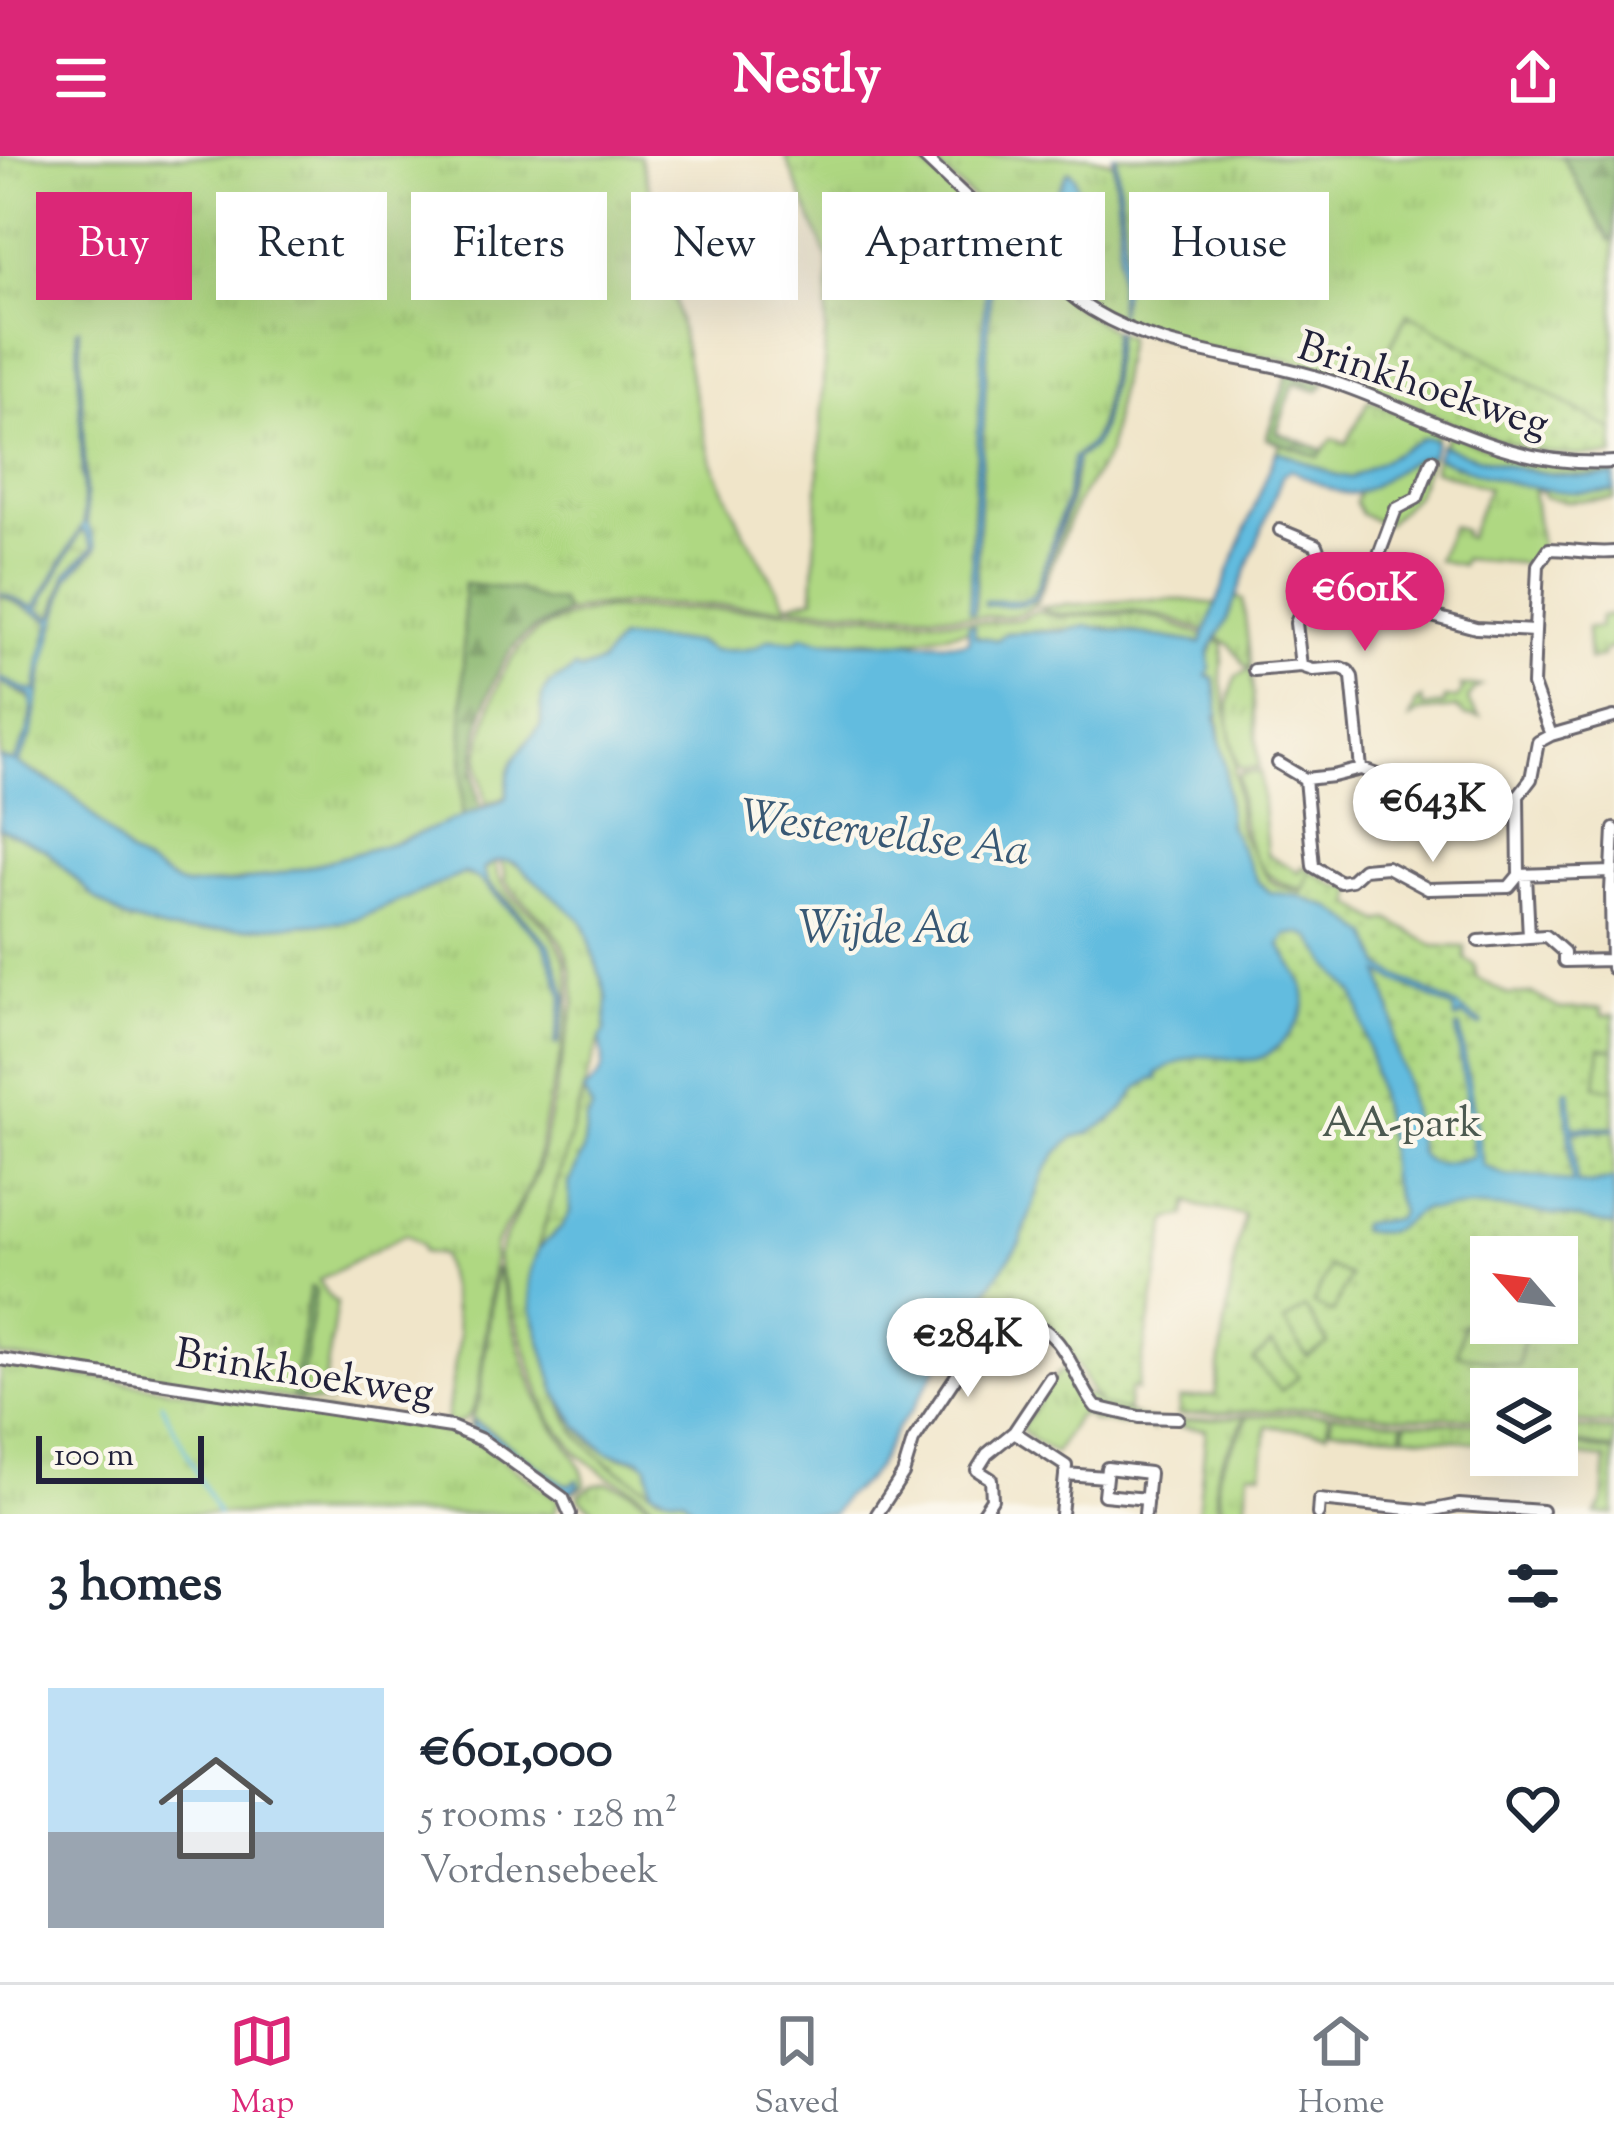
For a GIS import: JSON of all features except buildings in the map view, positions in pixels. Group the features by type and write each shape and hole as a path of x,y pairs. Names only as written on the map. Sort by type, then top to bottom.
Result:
{"street":[{"name":"Brinkhoekweg","path":"923,156 1065,290 1132,331 1182,348 1336,383 1500,449 1554,462 1614,462"},
{"path":"1362,600 1396,509 1417,498 1432,460"},
{"path":"1280,530 1316,544 1322,560 1296,622 1301,665"},
{"path":"1551,735 1533,685 1538,565 1550,549 1614,552"},
{"path":"1322,560 1369,579"},
{"path":"1303,606 1362,600 1378,610 1414,611 1476,628 1535,632"},
{"path":"1254,670 1301,665 1313,670 1348,670 1361,769"},
{"path":"1529,937 1518,796 1531,779 1538,742 1614,717"},
{"path":"1278,764 1305,779 1361,769 1384,777 1437,775 1471,794 1518,796"},
{"path":"1305,779 1312,866 1340,882 1351,880 1363,868 1388,867 1428,889 1509,886 1523,875 1612,872"},
{"path":"1479,941 1546,936 1564,952 1564,961 1613,964 1614,829"},
{"path":"877,1514 898,1482 913,1441 988,1327 1000,1320 1032,1323 1048,1333 1071,1361 1096,1407 1139,1417 1178,1418"},
{"name":"Brinkhoekweg","path":"0,1360 451,1427 482,1440 563,1498 570,1514"},
{"path":"982,1514 992,1499 991,1479 977,1470 987,1454 1014,1432 1050,1378"},
{"path":"1014,1432 1066,1466 1061,1514"},
{"path":"1145,1514 1147,1499 1149,1473 1107,1468 1104,1495 1147,1499"},
{"path":"1065,1474 1106,1478"},
{"path":"1318,1514 1319,1500 1441,1512 1459,1505 1542,1511"}],"green space":[{"path":"0,156 640,156 650,192 631,192 631,300 675,300 712,462 742,528 788,607 631,604 567,613 560,601 464,584 462,818 281,874 191,886 163,877 126,851 74,797 18,765 32,735 43,670 68,578 96,550 87,523 79,330 84,523 35,607 0,593 0,265 5,269 0,243"},
{"path":"785,156 914,156 953,192 822,192 822,244"},
{"path":"927,156 1088,156 1113,162 1119,218 1118,316 1123,249 1116,156 1562,156 1609,241 1614,238 1614,431 1407,314 1369,387 1311,365 1214,351 1118,320 1083,300 1105,300 1105,192 1075,192 1068,172 1058,192 966,192"},
{"path":"1562,156 1614,156 1614,238 1610,241"},
{"path":"827,300 985,300 971,551 975,611 990,300 1068,300 1113,331 1099,425 1088,446 1073,458 1065,502 1034,595 1026,601 983,603 1032,602 1067,513 1077,457 1093,447 1110,387 1116,332 1127,337 1108,454 1076,504 1033,605 1023,612 993,617 790,604 813,597"},
{"path":"1408,313 1614,431 1614,456 1533,450 1461,427 1369,387"},
{"path":"1288,373 1325,383 1318,391 1294,384 1277,432 1323,450 1318,457 1266,438"},
{"path":"1369,400 1437,429 1436,442 1430,438 1351,478 1276,452 1281,443 1318,457 1332,438 1346,444"},
{"path":"1446,433 1529,460 1575,470 1614,470 1614,476 1548,473 1505,465 1441,445 1447,440"},
{"path":"1422,455 1431,456 1416,495 1386,525 1361,514 1355,503 1359,492"},
{"path":"1436,457 1524,484 1614,491 1614,499 1566,501 1533,491 1541,548 1531,564 1463,559 1461,565 1437,560 1452,526 1468,538 1488,488 1434,470"},
{"path":"81,531 93,547 67,573 52,618 38,609"},
{"path":"464,584 560,601 567,613 523,637 496,676 476,747 477,792 483,810 462,818"},
{"path":"0,595 51,621 36,691 0,678"},
{"path":"1236,597 1243,600 1251,667 1218,637"},
{"path":"1141,600 1217,604 1207,632 1142,612 1061,614 1039,607"},
{"path":"604,609 774,610 992,622 1020,619 1036,611 1061,617 1132,614 1205,636 1199,643 1103,627 1006,633 997,640 975,636 974,626 969,625 968,630 895,643 803,637 792,642 770,639 744,650 712,651 698,642 620,639 600,663 580,671 575,668 542,696 541,725 512,764 507,797 486,805 479,765 481,745 508,664 545,627"},
{"path":"1614,615 1614,647 1589,660 1587,628 1599,628 1600,617"},
{"path":"1216,640 1223,643 1221,676 1243,838 1269,880 1306,893 1299,901 1296,896 1271,893 1257,881 1229,825 1215,680 1206,676"},
{"path":"1251,669 1259,768 1243,769 1235,755 1229,709 1237,676"},
{"path":"0,682 33,700 29,730 13,763 0,758"},
{"path":"1461,686 1480,686 1468,701 1480,717 1465,716 1456,708 1420,712 1410,719 1422,699 1423,707 1444,704 1445,698 1457,699"},
{"path":"1260,772 1267,854 1299,872 1303,866 1310,870 1306,889 1271,876 1251,849 1241,813 1239,776"},
{"path":"0,828 46,850 96,899 127,920 165,930 340,922 461,873 479,879 544,944 563,997 560,1042 567,997 550,946 488,883 483,870 495,862 503,886 549,930 565,961 569,981 568,1022 535,1170 495,1245 478,1395 464,1421 446,1423 459,1335 442,1255 423,1252 422,1245 406,1234 319,1280 337,1302 324,1389 336,1392 332,1403 299,1401 313,1287 292,1399 0,1356"},
{"path":"500,861 521,867 580,918 608,1004 605,1031 529,1279 532,1310 556,1392 577,1435 609,1465 658,1494 683,1498 699,1514 665,1514 579,1455 544,1405 499,1268 502,1244 538,1171 575,1002 562,942 505,880"},
{"name":"AA-park","path":"1310,870 1339,887 1353,885 1353,905 1381,922 1388,919 1434,946 1465,947 1465,959 1475,965 1476,977 1508,995 1533,994 1560,1009 1601,1008 1602,1015 1614,1015 1614,1425 1578,1423 1578,1368 1470,1368 1470,1418 1315,1408 1178,1415 1180,1399 1215,1396 1244,1215 1189,1201 1185,1216 1168,1219 1137,1390 1130,1389 1127,1412 1099,1405 1075,1361 1047,1326 997,1319 966,1297 1043,1152 1278,946"},
{"path":"1600,1048 1614,1050 1614,1089 1596,1086"},
{"path":"583,1094 592,1109 583,1152 569,1184 570,1212 562,1227 538,1249"},
{"path":"496,1267 533,1387 579,1464 585,1485 566,1496 472,1431 469,1426 480,1397","holes":["476,1421 564,1484 576,1480 564,1491 471,1424"]},
{"path":"1329,1267 1349,1276 1333,1313 1313,1304"},
{"path":"313,1287 316,1289 299,1401 292,1399"},
{"path":"1305,1308 1328,1344 1307,1357 1284,1322"},
{"path":"1463,1324 1470,1325 1470,1344 1522,1344 1518,1366 1457,1354"},
{"path":"1271,1344 1299,1376 1281,1391 1254,1360"},
{"path":"0,1364 452,1431 477,1442 559,1500 554,1514 0,1514"},
{"path":"1068,1367 1084,1394 1154,1423 1153,1432 1152,1428 1091,1421 1091,1416 1078,1415 1055,1454 1026,1435 1024,1424 1058,1373"},
{"path":"562,1404 602,1450 648,1465 651,1490 587,1444"},
{"path":"1328,1414 1327,1432 1267,1426 1262,1472 1249,1471 1245,1514 1223,1514 1219,1474 1248,1416"},
{"path":"1332,1414 1403,1422 1402,1435 1330,1428"},
{"path":"1245,1416 1217,1472 1219,1514 1198,1514 1206,1429 1181,1427 1181,1421"},
{"path":"1406,1422 1470,1423 1470,1442 1405,1435"},
{"path":"1578,1429 1614,1430 1614,1450 1578,1443"},
{"path":"1578,1446 1614,1452 1614,1514 1596,1514 1603,1502 1606,1459 1578,1456"},
{"path":"607,1482 631,1490 661,1514 599,1514 579,1498 593,1485"}],"water":[{"path":"1113,156 1124,237 1118,316 1119,218"},
{"path":"1070,171 1075,177 1078,192 1058,192"},
{"path":"985,300 990,300 974,612 969,611"},
{"name":"Wijde Aa","path":"77,330 87,523 97,547 68,578 43,670 32,735 18,764 67,791 130,855 188,886 238,882 304,868 403,840 504,800 512,764 541,725 545,689 575,668 581,671 600,663 620,639 695,642 712,651 744,650 770,639 796,641 803,636 824,641 964,643 969,641 968,625 974,625 975,636 997,640 1006,633 1087,626 1201,643 1276,452 1351,478 1430,438 1436,442 1431,456 1354,493 1331,489 1291,470 1283,474 1227,620 1209,652 1207,676 1214,678 1229,825 1257,881 1269,892 1332,908 1370,936 1382,967 1483,1023 1461,1015 1455,1019 1453,1009 1381,973 1424,1159 1444,1163 1474,1156 1456,1028 1460,1027 1483,1165 1506,1176 1572,1183 1565,1090 1570,1090 1573,1127 1614,1127 1573,1131 1577,1183 1614,1179 1614,1226 1474,1207 1423,1209 1388,1231 1360,1230 1361,1224 1396,1219 1401,1212 1390,1178 1387,1136 1360,1009 1354,993 1312,938 1286,935 1280,945 1305,995 1302,1014 1290,1033 1257,1059 1200,1056 1172,1065 1157,1074 1158,1079 1138,1088 1111,1120 1074,1137 1058,1152 1044,1173 1020,1243 896,1429 876,1468 833,1514 699,1514 683,1498 651,1490 648,1465 608,1453 579,1427 556,1392 532,1310 532,1266 538,1249 562,1227 570,1212 569,1184 583,1152 592,1109 583,1091 596,1080 603,1063 600,1039 607,998 580,919 515,863 498,861 483,870 488,883 549,944 567,997 558,1044 563,997 544,944 479,879 465,873 359,918 185,932 127,920 96,899 46,850 0,828 0,758 14,762 28,730 32,705 31,696 0,678 36,691 51,623 0,593 35,607 84,523","holes":["84,531 93,547 67,573 52,618 38,609"]},
{"path":"1116,331 1102,425 1093,446 1077,457 1068,502 1037,597 1019,605 985,605 985,601 1021,601 1034,595 1065,502 1073,458 1090,444 1099,426"},
{"path":"1441,445 1526,470 1614,476 1614,491 1545,490 1501,480 1436,457"},
{"path":"473,1420 564,1484 578,1480 580,1485 564,1491 473,1427"}],"waterway":[{"path":"161,1403 218,1514"}],"water label":[{"name":"Westerveldse Aa","path":"885,831"}]}
